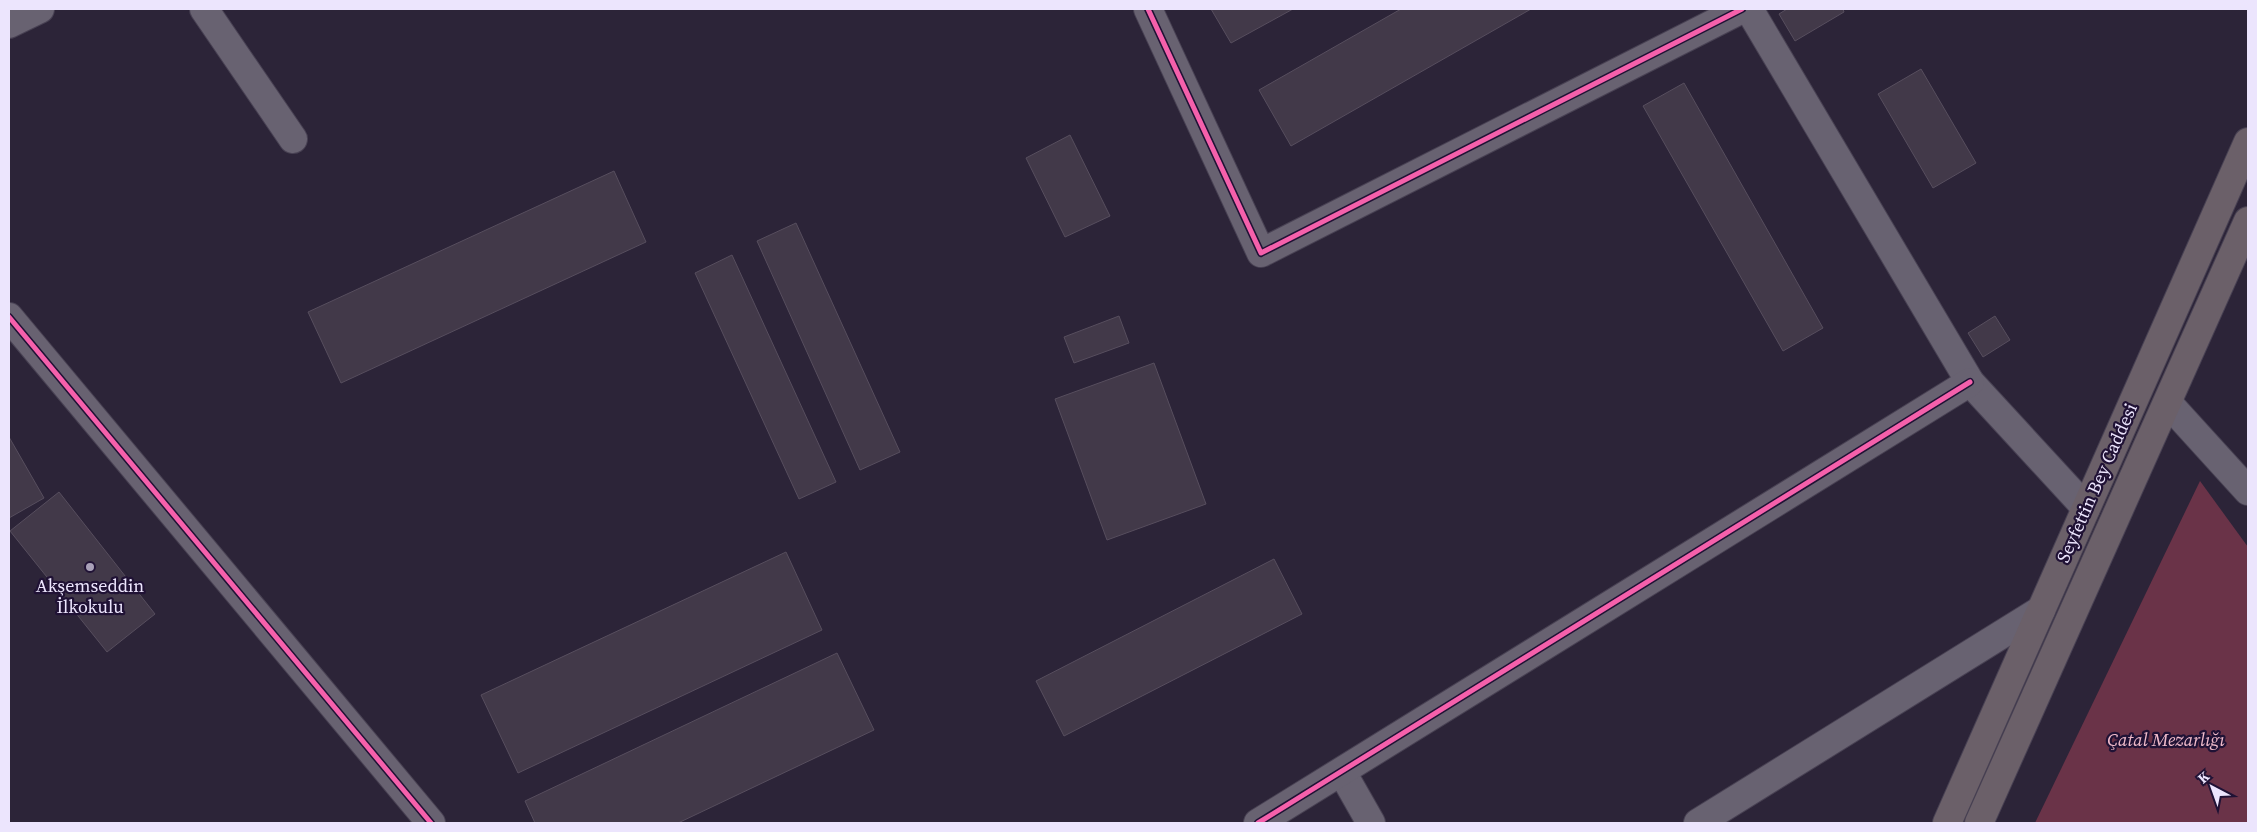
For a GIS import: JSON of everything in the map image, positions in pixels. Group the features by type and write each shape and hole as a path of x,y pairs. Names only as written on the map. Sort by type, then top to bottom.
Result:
{"main road":[{"name":"Seyfettin Bey Caddesi","path":"1947,823 2248,142"},
{"name":"Seyfettin Bey Caddesi","path":"1979,823 2248,222"},
{"path":"2086,508 2110,531"}],"street":[{"path":"9,24 40,9"},
{"path":"204,9 293,139"},
{"path":"1148,9 1260,254 1742,9"},
{"path":"1749,9 1970,382 2086,508"},
{"path":"11,326 431,823"},
{"path":"1258,823 1970,382"},
{"path":"2168,403 2248,491"},
{"path":"1698,823 2041,610"},
{"path":"1342,772 1371,823"}],"green space":[{"name":"Çatal Mezarlığı","path":"2200,481 2248,547 2248,823 2035,823"}],"building":[{"path":"1211,9 1293,9 1231,43"},
{"path":"1401,9 1531,9 1291,146 1259,90"},
{"path":"1787,9 1843,9 1844,12 1795,41 1779,14"},
{"path":"1921,69 1976,163 1933,188 1878,94"},
{"path":"1684,83 1823,328 1783,351 1643,106"},
{"path":"1070,135 1110,216 1065,237 1026,158"},
{"path":"614,171 646,242 341,383 308,312"},
{"path":"796,223 900,452 860,470 757,241"},
{"path":"732,255 836,482 799,499 695,273"},
{"path":"1119,316 1129,343 1074,363 1064,337"},
{"path":"1995,316 2010,340 1983,357 1968,333"},
{"path":"1154,363 1206,504 1107,540 1055,399"},
{"path":"9,437 44,498 9,518"},
{"path":"59,492 155,614 107,652 10,531"},
{"path":"786,552 822,630 518,773 481,695"},
{"path":"1274,559 1302,614 1064,736 1036,681"},
{"path":"837,653 874,730 678,823 535,823 525,801"}],"cycle path":[{"path":"1148,9 1261,253 1742,9"},
{"path":"9,317 431,823"},
{"path":"1258,823 1970,382"}],"place":[{"name":"Akşemseddin İlkokulu","path":"90,567"}]}
